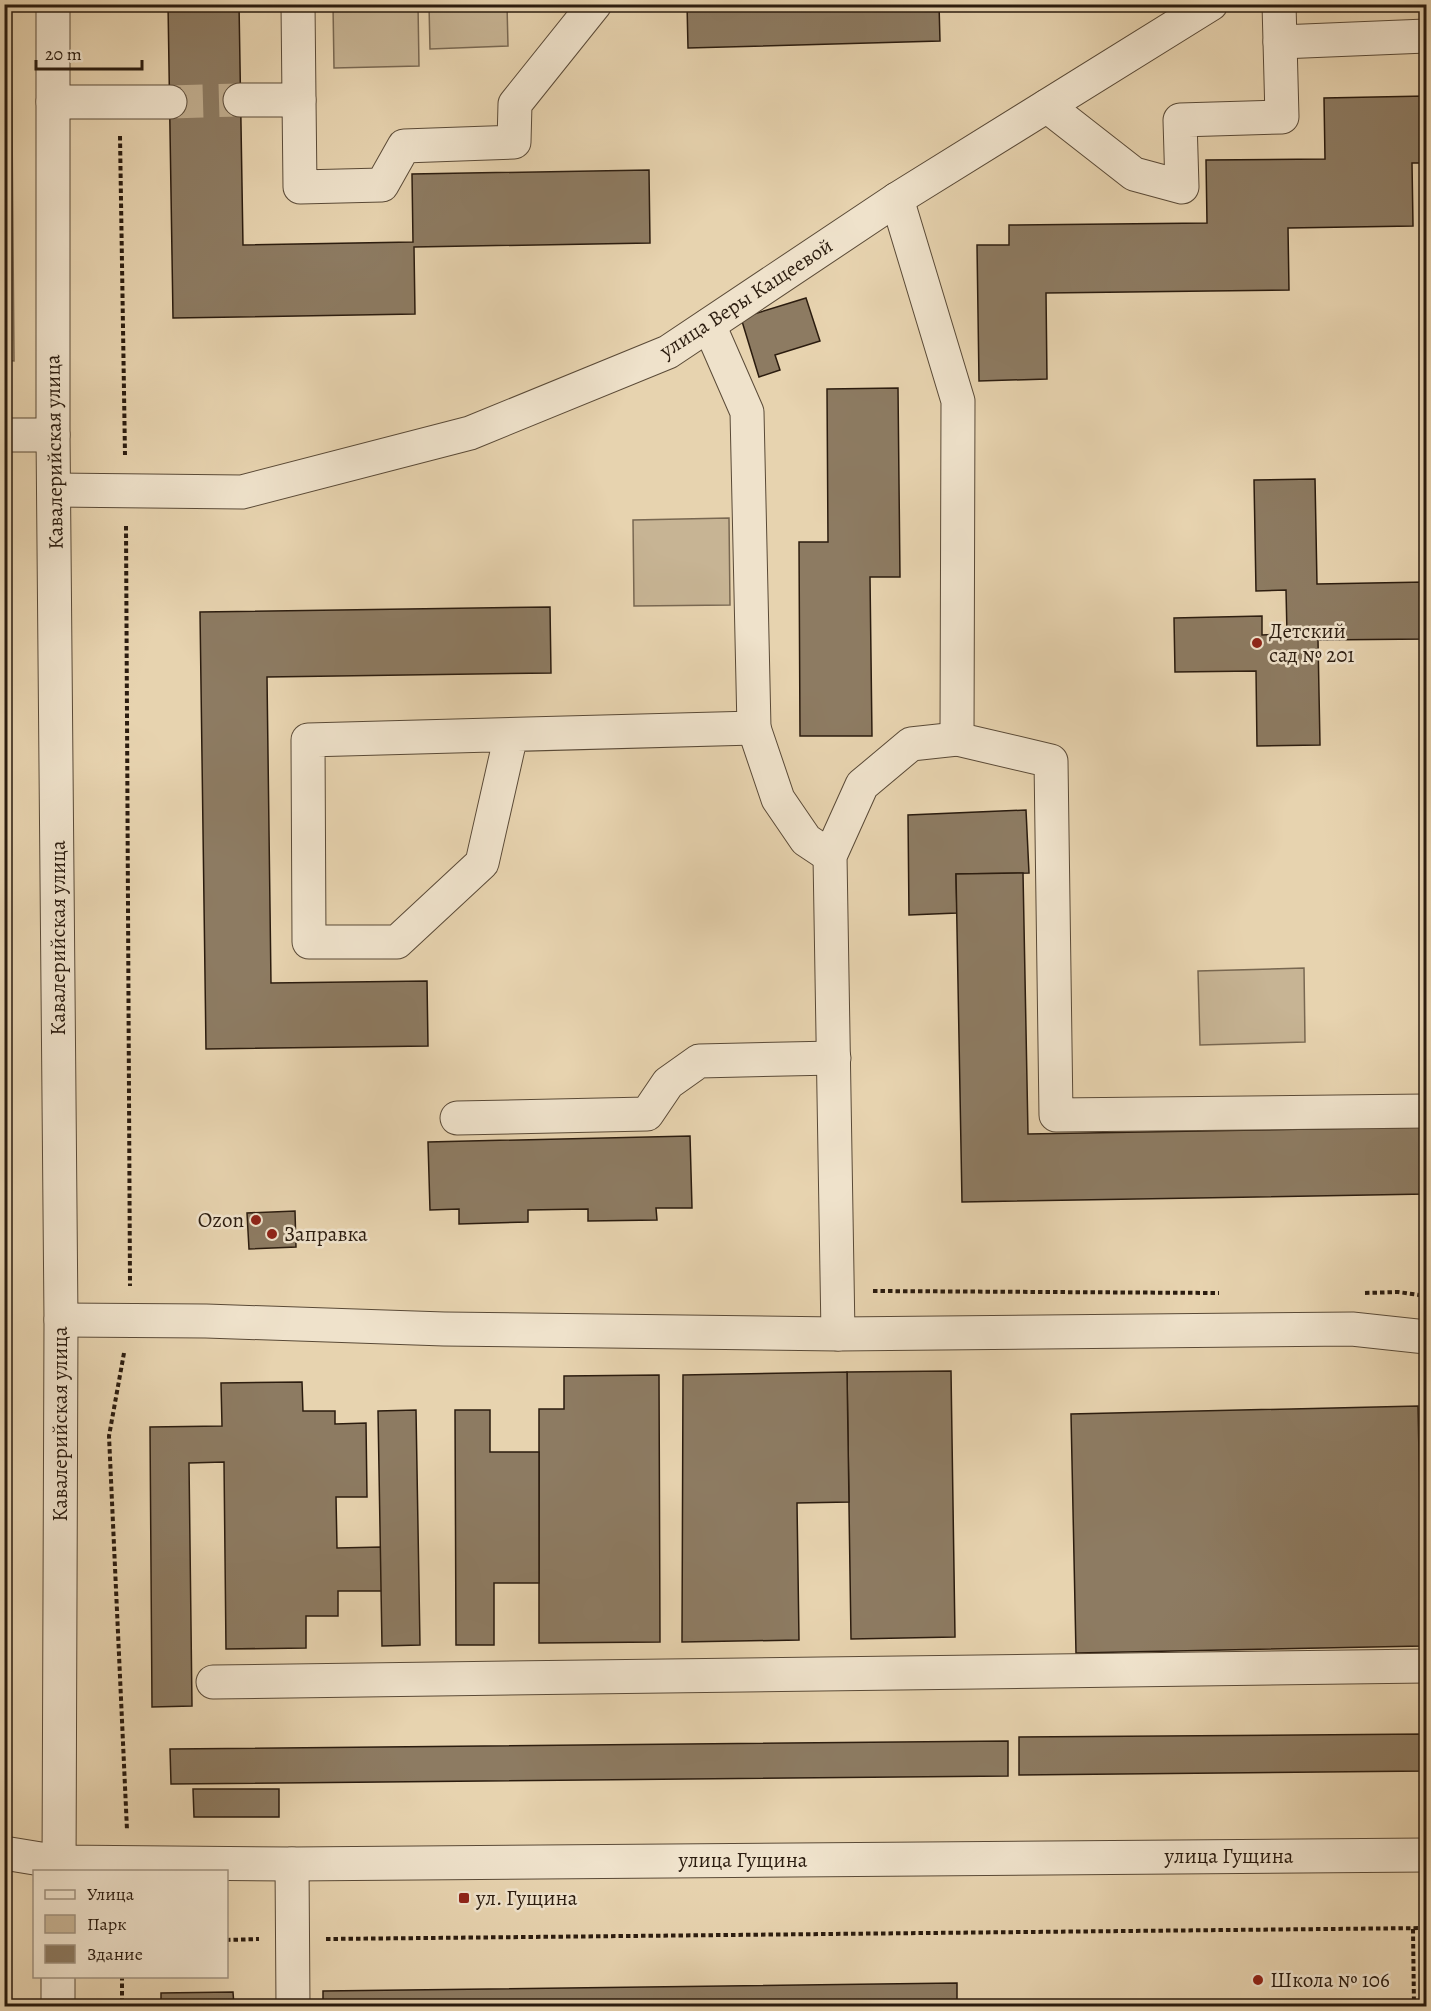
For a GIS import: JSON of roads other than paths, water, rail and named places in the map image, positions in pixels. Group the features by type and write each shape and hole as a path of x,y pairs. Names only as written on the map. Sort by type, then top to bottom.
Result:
{"street":[{"name":"Кавалерийская улица","path":"53,4 53,435 61,1320 59,1867"},
{"path":"298,4 300,187 382,185 404,146 514,142 515,104 595,4"},
{"name":"улица Веры Кащеевой","path":"55,490 242,492 470,433 668,352 897,199 1212,4"},
{"path":"1047,105 1134,174 1182,187 1180,120 1282,117 1279,4"},
{"path":"1280,42 1426,36"},
{"path":"240,100 299,100"},
{"path":"53,102 170,102"},
{"path":"897,199 958,400 957,740"},
{"path":"709,326 747,412 754,728 778,798 806,840 830,856"},
{"path":"4,435 53,435"},
{"path":"511,735 482,863 397,942 309,942 308,740 754,728"},
{"path":"838,1334 830,856 862,785 911,744 957,740 1051,761 1056,1115 1426,1111"},
{"path":"458,1118 647,1114 668,1083 699,1060 834,1058"},
{"path":"61,1320 206,1321 444,1329 838,1334 1352,1329 1426,1337"},
{"path":"213,1682 1426,1666"},
{"name":"улица Гущина","path":"4,1852 59,1867 1426,1856"},
{"path":"292,1864 293,2007"},
{"path":"58,1978 58,2007"}],"tunnel":[{"path":"170,102 240,100"}],"place":[{"name":"Детский сад № 201","path":"1257,643"},
{"name":"Ozon","path":"256,1220"},
{"name":"Заправка","path":"272,1234"},
{"name":"ул. Гущина","path":"464,1898"},
{"name":"Школа № 106","path":"1258,1980"}]}
